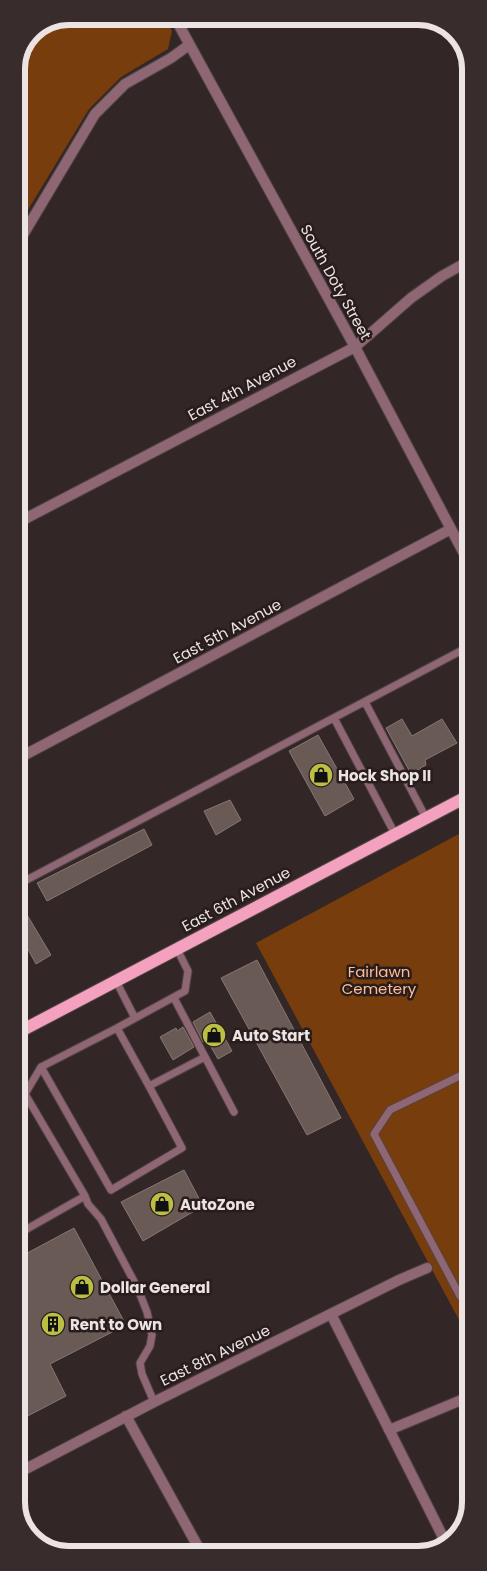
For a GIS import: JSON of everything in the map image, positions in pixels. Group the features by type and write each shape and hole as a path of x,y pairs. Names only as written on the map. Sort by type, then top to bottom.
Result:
{"main road":[{"name":"East 6th Avenue","path":"25,1029 462,800"}],"street":[{"name":"South Doty Street","path":"179,25 355,347 462,550"},
{"path":"25,230 95,114 125,84 171,58 189,44"},
{"name":"East 4th Avenue","path":"25,519 355,347 411,298 442,276 462,265"},
{"name":"East 5th Avenue","path":"25,755 451,529"},
{"name":"East 8th Avenue","path":"25,1469 126,1416 399,1280 427,1268"},
{"path":"331,1314 444,1538"},
{"path":"389,1430 462,1400"},
{"path":"126,1416 198,1546"}],"lane":[{"path":"25,881 462,650"},
{"path":"365,702 426,818"},
{"path":"334,718 395,834"},
{"path":"154,1402 142,1374 140,1363 150,1346 152,1335 147,1312 138,1289 101,1219 88,1204 25,1094 41,1067 185,991 188,970 177,949"},
{"path":"116,981 135,1018"},
{"path":"174,998 234,1112"},
{"path":"41,1067 111,1190 182,1148 117,1028"},
{"path":"149,1086 205,1057"},
{"path":"462,1075 390,1110 374,1134 462,1297"},
{"path":"25,1230 85,1196"}],"green space":[{"path":"169,25 172,31 168,49 121,77 89,109 25,215 25,69 28,52 32,44 44,32 60,26"},
{"name":"Fairlawn Cemetery","path":"462,832 462,1325 256,943"}],"building":[{"path":"402,719 412,736 442,719 457,743 425,760 426,765 411,774 386,728"},
{"name":"Hock Shop II","path":"318,735 354,799 325,816 289,751"},
{"path":"230,800 241,820 216,835 204,811"},
{"path":"144,829 152,845 47,901 37,883"},
{"path":"25,911 51,955 36,964 25,944"},
{"path":"257,960 341,1118 307,1135 221,978"},
{"name":"Auto Start","path":"210,1012 232,1051 218,1059 207,1040 203,1042 193,1022"},
{"path":"183,1027 194,1047 173,1060 160,1037 176,1028 177,1031"},
{"name":"AutoZone","path":"184,1170 203,1206 143,1241 121,1202"},
{"path":"74,1228 126,1325 50,1364 66,1396 25,1417 25,1254"}],"place":[{"name":"Hock Shop II","path":"321,775"},
{"name":"Auto Start","path":"214,1035"},
{"name":"AutoZone","path":"162,1204"},
{"name":"Dollar General","path":"82,1287"},
{"name":"Rent to Own","path":"53,1324"}]}
